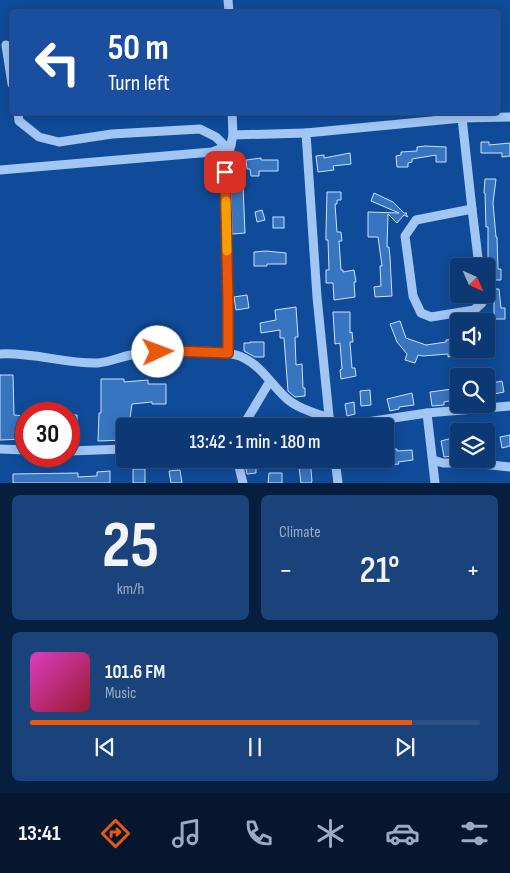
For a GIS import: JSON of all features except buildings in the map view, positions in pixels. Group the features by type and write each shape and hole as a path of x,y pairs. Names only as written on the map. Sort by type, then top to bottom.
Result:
{"street":[{"path":"6,45 10,71"},
{"path":"18,115 19,121 39,137 59,142 112,134 200,129 230,142"},
{"path":"228,353 225,172 232,115"},
{"path":"0,170 212,152 230,142 306,132 462,118 510,117"},
{"path":"462,118 478,258"},
{"path":"306,132 317,297 330,418"},
{"path":"472,209 416,220 405,236 413,296 421,313 431,317 474,310 482,303"},
{"path":"0,354 80,363 100,363 130,355 173,351 228,353 243,358 257,366 286,398 322,418"},
{"path":"248,418 270,381"},
{"path":"394,418 427,413 510,406"},
{"path":"427,413 435,483"},
{"path":"0,449 15,450"},
{"path":"80,450 116,449"},
{"path":"432,460 443,463 473,463 510,467"},
{"path":"239,468 243,483"},
{"path":"336,468 338,483"}],"slow traffic":[{"path":"226,201 227,251"}],"route":[{"path":"158,352 228,353 225,172"}]}
